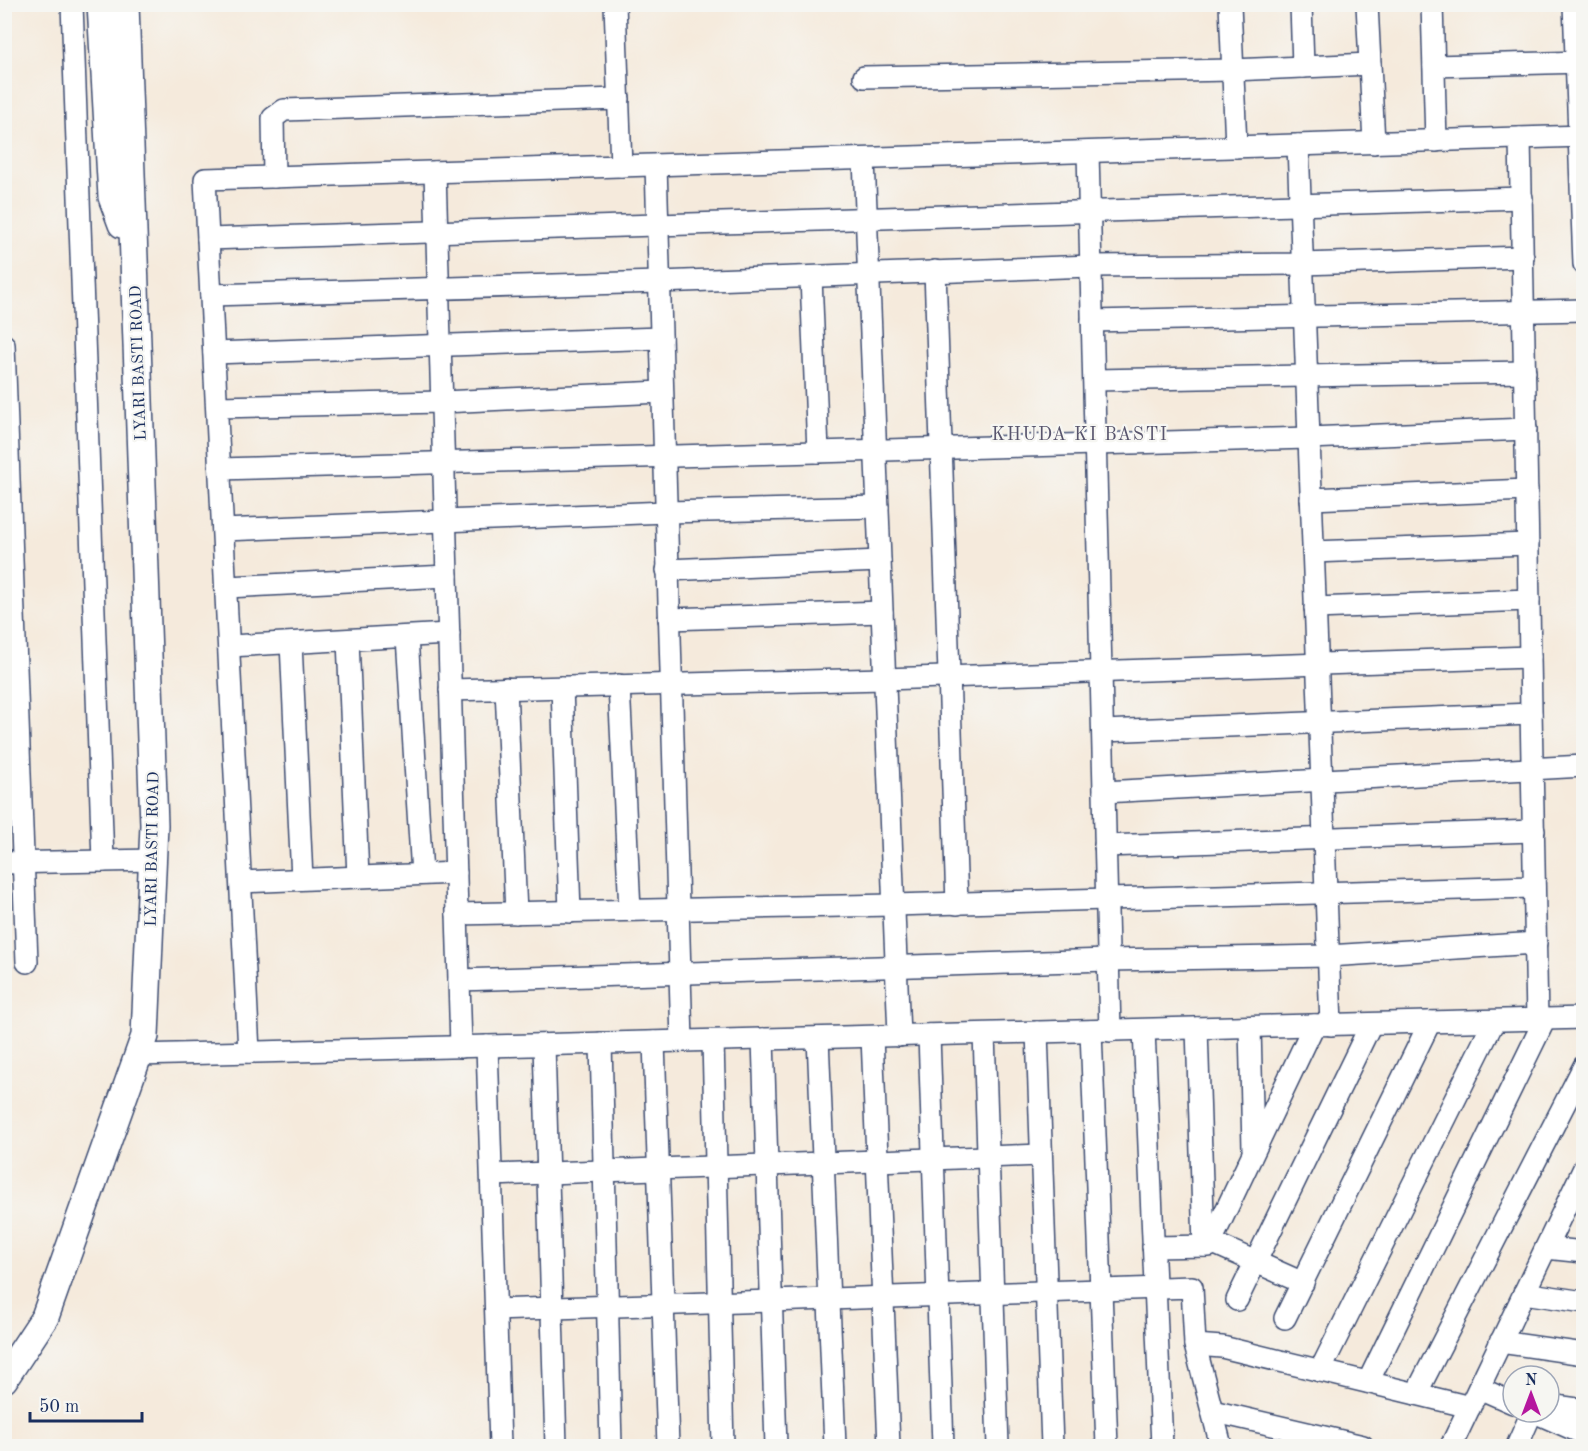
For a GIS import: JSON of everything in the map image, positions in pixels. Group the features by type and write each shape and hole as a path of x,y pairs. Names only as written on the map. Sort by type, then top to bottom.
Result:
{"main road":[{"name":"LYARI BASTI ROAD","path":"101,4 112,197 133,254"},
{"name":"LYARI BASTI ROAD","path":"4,1379 45,1317 145,1036 154,825 125,4"}],"street":[{"path":"72,4 103,861"},
{"path":"615,4 621,166"},
{"path":"1230,4 1236,147"},
{"path":"1301,4 1303,67"},
{"path":"1367,4 1374,143"},
{"path":"1432,4 1436,141"},
{"path":"1574,4 1580,62 1584,264"},
{"path":"1434,66 1580,62"},
{"path":"864,77 1232,70 1370,64"},
{"path":"274,177 273,118 284,110 619,99"},
{"path":"249,1052 205,179 1581,136"},
{"path":"1368,1382 1541,1019 1534,887 1520,138"},
{"path":"1207,1244 1253,1152 1323,1025 1328,956 1298,145"},
{"path":"1088,152 1108,960 1100,1031 1101,1290 1107,1446"},
{"path":"864,159 898,1036"},
{"path":"656,165 682,1041"},
{"path":"435,172 461,1047"},
{"path":"208,239 1521,198"},
{"path":"211,295 811,277 935,270 1302,264 1523,256"},
{"path":"935,270 957,904"},
{"path":"811,277 818,452"},
{"path":"1092,321 1584,310"},
{"path":"214,353 661,338"},
{"path":"4,345 14,863 27,962"},
{"path":"1094,380 1525,372"},
{"path":"217,407 442,402 662,392"},
{"path":"220,469 1309,438 1526,429"},
{"path":"1311,500 1527,490"},
{"path":"223,530 666,512 878,507"},
{"path":"1313,552 1528,544"},
{"path":"668,570 880,561"},
{"path":"226,587 447,576"},
{"path":"1315,608 1529,600"},
{"path":"669,619 882,612"},
{"path":"229,646 449,634"},
{"path":"407,637 422,874"},
{"path":"348,640 358,877"},
{"path":"291,643 302,879"},
{"path":"450,690 884,679 1530,657"},
{"path":"619,685 630,910"},
{"path":"562,687 570,912"},
{"path":"506,688 516,913"},
{"path":"1102,731 1531,714"},
{"path":"1104,792 1584,766"},
{"path":"1105,846 1534,831"},
{"path":"14,863 153,860"},
{"path":"241,882 456,873"},
{"path":"457,914 893,906 1534,887"},
{"path":"459,980 1108,960 1328,956 1536,943"},
{"path":"138,1055 1584,1018"},
{"path":"1320,1371 1494,1021"},
{"path":"1286,1318 1430,1022"},
{"path":"1237,1300 1371,1024"},
{"path":"1250,1027 1253,1152"},
{"path":"1197,1028 1207,1244"},
{"path":"1144,1030 1162,1446"},
{"path":"1036,1032 1052,1446"},
{"path":"984,1034 998,1446"},
{"path":"929,1035 943,1446"},
{"path":"872,1036 890,1446"},
{"path":"818,1038 835,1446"},
{"path":"763,1039 776,1446"},
{"path":"713,1041 723,1446"},
{"path":"654,1042 669,1446"},
{"path":"600,1044 611,1446"},
{"path":"544,1045 556,1446"},
{"path":"488,1047 500,1446"},
{"path":"1416,1394 1584,1066"},
{"path":"492,1175 1041,1155"},
{"path":"1451,1446 1584,1168"},
{"path":"1153,1247 1207,1244 1303,1283"},
{"path":"1546,1248 1584,1252"},
{"path":"496,1310 1192,1287 1195,1345 1221,1446"},
{"path":"1524,1293 1584,1302"},
{"path":"1500,1342 1584,1353"},
{"path":"1195,1345 1222,1347 1470,1407"},
{"path":"1479,1388 1501,1397"},
{"path":"1561,1407 1584,1410"},
{"path":"1212,1411 1363,1446"},
{"path":"1517,1446 1527,1424"},
{"path":"1561,1424 1584,1434"}],"district":[{"name":"KHUDA KI BASTI","path":"1080,434"}]}
